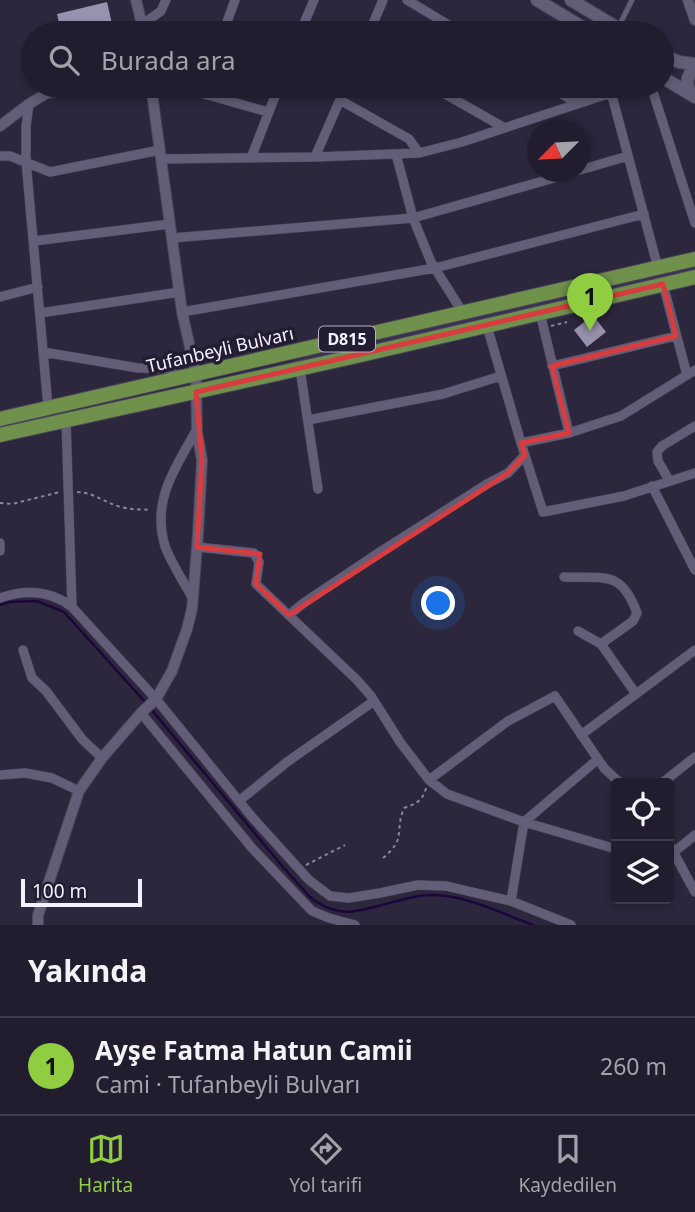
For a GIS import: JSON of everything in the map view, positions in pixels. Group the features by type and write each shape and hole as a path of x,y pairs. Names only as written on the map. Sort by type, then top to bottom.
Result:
{"highway":[{"name":"Tufanbeyli Bulvarı","path":"0,419 695,260"},
{"name":"Tufanbeyli Bulvarı","path":"0,435 487,326 542,321 663,284 695,277"}],"main road":[{"path":"537,0 572,21"},
{"path":"571,0 606,21"},
{"path":"674,60 695,66 687,83 695,97"},
{"path":"674,84 695,97"}],"street":[{"path":"136,0 141,21"},
{"path":"151,21 161,11 166,0"},
{"path":"227,21 235,0"},
{"path":"305,21 313,0"},
{"path":"374,21 383,0"},
{"path":"407,0 442,21"},
{"path":"688,0 695,20"},
{"path":"0,126 39,98"},
{"path":"37,925 79,791 102,758 155,700 172,671 192,609 202,460 197,429 196,374 183,313 153,98"},
{"path":"228,98 268,112"},
{"path":"251,158 274,98"},
{"path":"452,98 503,127"},
{"path":"568,98 577,103"},
{"path":"0,156 10,156 50,172 161,154 251,158 419,153 462,142 592,98"},
{"path":"613,98 658,268"},
{"path":"655,98 695,223"},
{"path":"315,157 340,100 409,139 419,153"},
{"path":"29,104 26,162 48,407"},
{"path":"396,154 413,218 435,268 463,313"},
{"path":"590,167 628,156"},
{"path":"172,238 413,218 539,182"},
{"path":"183,313 435,268 644,214"},
{"path":"34,241 170,224"},
{"path":"521,443 569,433 621,415 691,372 676,336 663,284"},
{"path":"0,297 38,287"},
{"path":"40,313 180,292"},
{"path":"542,321 569,433"},
{"path":"487,326 543,512 624,496 695,473"},
{"path":"552,366 676,336"},
{"path":"43,352 138,368 175,369 176,379"},
{"path":"300,369 318,489"},
{"path":"307,420 443,394 501,376"},
{"path":"66,420 72,607"},
{"path":"669,480 658,461 657,452 662,446 695,426"},
{"path":"193,599 165,546 160,511 169,478 197,429"},
{"path":"289,615 304,602 383,550 508,473 525,455"},
{"path":"652,486 695,570"},
{"path":"0,543 0,551"},
{"path":"197,547 254,553 259,562 256,584 357,680 429,780 447,794 524,822 611,848"},
{"path":"564,577 610,578 623,586 631,598 637,613 633,621 601,644"},
{"path":"0,598 17,593 39,593 61,598 72,607 309,880 330,896 349,898 418,885 446,886 511,901 572,925"},
{"path":"578,631 601,644 636,694"},
{"path":"23,650 32,678 102,758"},
{"path":"581,735 695,650"},
{"path":"429,780 508,721 555,696 598,760 615,778"},
{"path":"239,801 287,762 374,701"},
{"path":"141,713 252,848 312,911 355,925"},
{"path":"668,778 695,757"},
{"path":"511,901 524,822 598,760"},
{"path":"0,775 25,773 52,778 79,791"},
{"path":"674,848 695,835"},
{"path":"674,857 695,892"}],"lane":[{"path":"625,21 632,0"}],"path":[{"path":"542,321 567,322"},
{"path":"0,503 12,504 53,493 68,492 84,493 123,508 160,511"},
{"path":"383,858 395,848 400,832 399,820 404,808 419,802 425,795 429,780"},
{"path":"299,868 345,845"}],"highlighted area":[{"path":"663,284 676,336 552,366 569,433 521,443 525,455 508,473 289,615 256,584 260,554 197,547 202,460 196,392"}],"shaded area":[{"path":"695,265 695,271 203,385 202,383 336,348"}],"building":[{"path":"107,2 111,21 59,21 57,14"},
{"path":"593,315 606,332 587,347 574,330"}],"waterway":[{"path":"0,605 37,601 64,612 146,703"},
{"path":"150,708 283,867 315,901 328,908 350,912 419,896 448,896 477,903 533,925"}],"place":[{"name":"Ayşe Fatma Hatun Camii","path":"590,331"}]}
